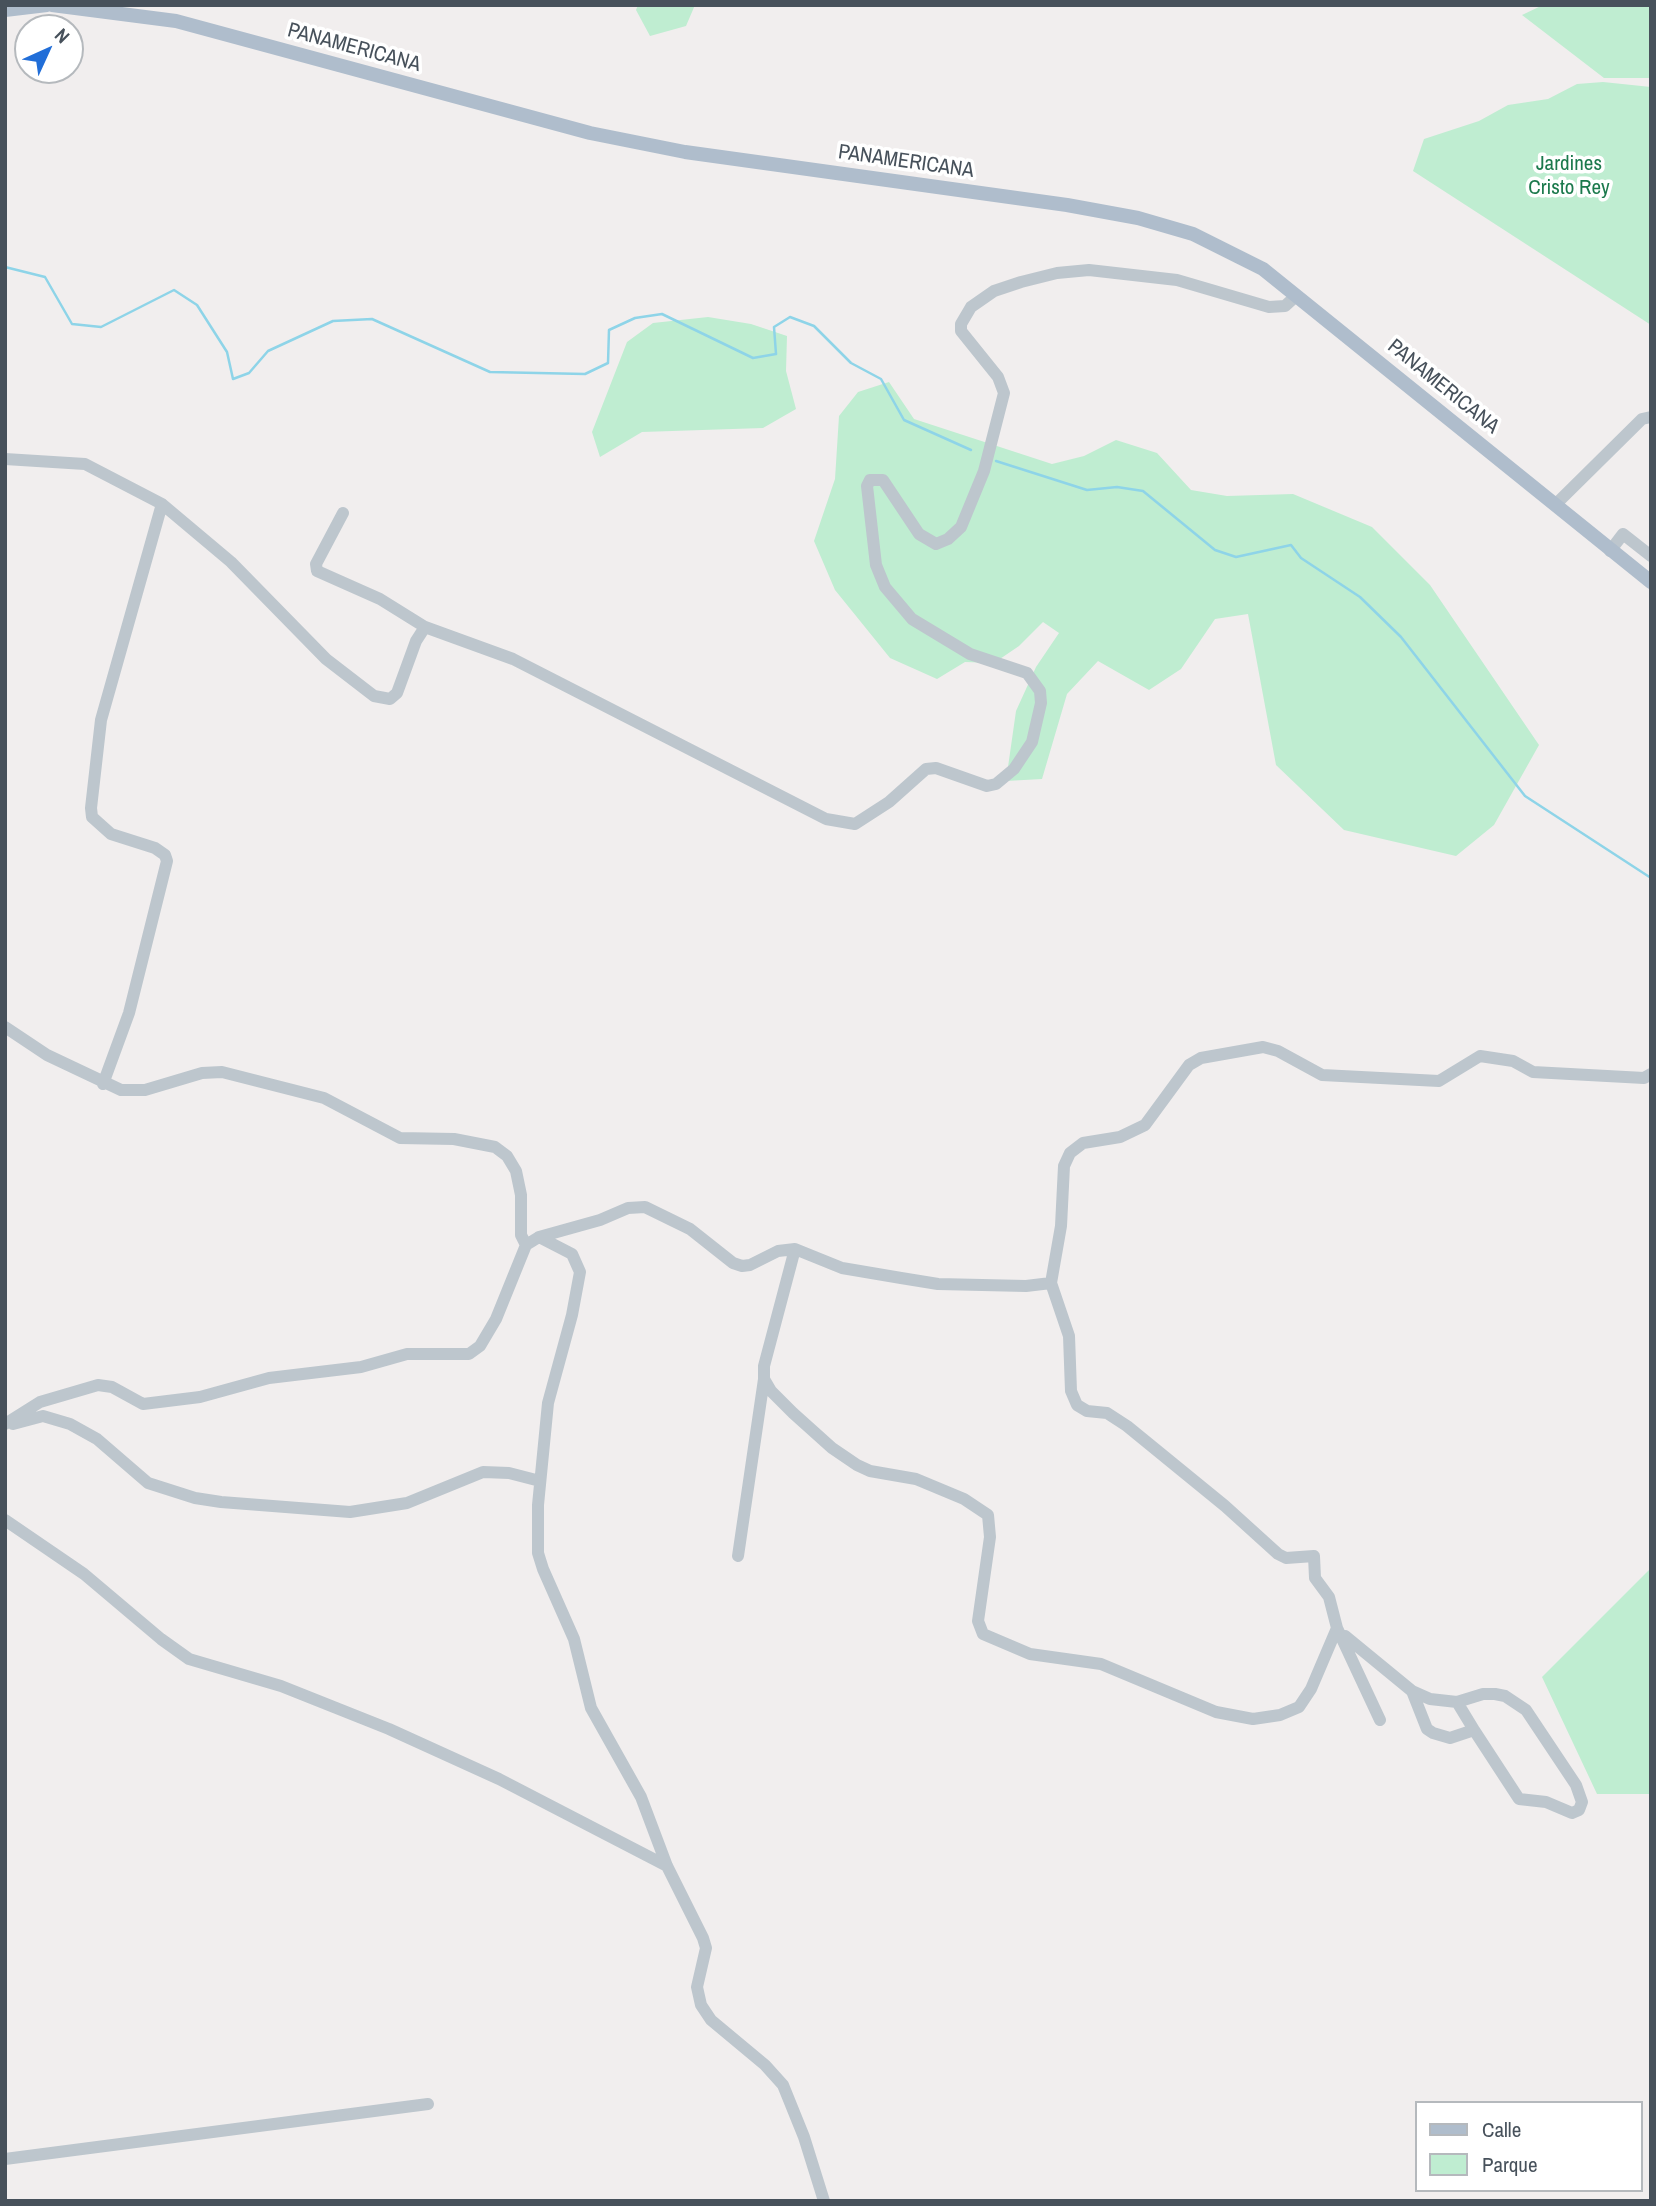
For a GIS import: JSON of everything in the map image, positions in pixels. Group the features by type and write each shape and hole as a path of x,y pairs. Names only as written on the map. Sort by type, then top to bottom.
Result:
{"main road":[{"name":"PANAMERICANA","path":"5,10 49,5 176,21 590,133 685,152 1067,205 1138,218 1193,234 1244,257 1296,296 1651,582"}],"street":[{"path":"343,513 314,569 380,599 425,627 513,659 835,821 855,824 863,821 926,769 936,768 987,786 996,784 1014,769 1031,742 1041,703 1040,691 1027,673 970,654 930,632 896,603 885,587 876,565 867,486 873,478 883,480 919,534 928,542 942,542 961,527 984,471 1004,393 994,370 961,331 965,317 979,300 994,291 1057,273 1089,270 1177,279 1269,307 1285,306 1296,296"},
{"path":"1555,505 1642,419 1651,417"},
{"path":"5,459 85,464 162,504 231,562 340,672 374,696 390,699 397,693 416,641 425,627"},
{"path":"103,1084 128,1013 167,861 165,855 155,848 111,834 92,817 90,808 101,720 162,504"},
{"path":"1611,551 1623,534 1651,556"},
{"path":"5,1027 47,1055 103,1084 128,1091 145,1090 202,1073 222,1072 324,1098 400,1138 454,1139 495,1147 508,1156 516,1171 521,1195 521,1235 526,1245"},
{"path":"1380,1720 1337,1628 1332,1603 1315,1578 1314,1556 1286,1558 1278,1554 1127,1426 1107,1413 1087,1411 1077,1405 1071,1391 1069,1336 1051,1283 1062,1226 1064,1167 1070,1153 1083,1143 1120,1137 1144,1125 1189,1065 1201,1058 1263,1048 1279,1051 1322,1074 1439,1081 1480,1056 1513,1060 1533,1072 1644,1078 1651,1074"},
{"path":"5,1424 40,1402 98,1385 112,1387 143,1404 200,1397 269,1378 361,1367 407,1354 469,1354 480,1346 496,1319 526,1245 539,1237 600,1220 637,1206 654,1209 690,1229 733,1264 742,1266 750,1265 778,1251 795,1249 842,1268 938,1284 1026,1286 1051,1283"},
{"path":"539,1237 572,1254 580,1272 572,1315 550,1395 540,1481 537,1537 547,1582 574,1639 592,1709 641,1797 667,1866 689,1906 706,1948 697,1987 701,2005 712,2020 783,2085 804,2137 824,2201"},
{"path":"738,1556 764,1366 795,1249"},
{"path":"764,1379 782,1403 825,1443 850,1461 870,1471 916,1479 964,1499 988,1515 990,1537 978,1621 979,1629 990,1638 1044,1657 1101,1664 1216,1712 1253,1719 1280,1715 1299,1707 1311,1689 1337,1628"},
{"path":"5,1424 43,1416 70,1424 97,1439 148,1483 195,1498 235,1503 350,1512 407,1503 483,1472 509,1472 540,1481"},
{"path":"5,1520 84,1574 189,1659 281,1686 389,1729 499,1779 667,1866"},
{"path":"1337,1628 1412,1691 1441,1702 1457,1702 1483,1694 1505,1696 1526,1710 1576,1785 1582,1802 1579,1811 1572,1813 1546,1802 1519,1799 1457,1702"},
{"path":"1412,1691 1427,1729 1433,1733 1450,1738 1474,1730"},
{"path":"5,2160 428,2104"}],"green space":[{"path":"638,5 695,5 686,26 650,36 636,10"},
{"path":"1543,5 1651,5 1651,78 1604,78 1522,15"},
{"name":"Jardines Cristo Rey","path":"1603,82 1651,87 1651,325 1413,171 1424,139 1479,121 1508,105 1548,99 1577,84"},
{"path":"708,317 751,324 787,336 786,371 796,409 763,428 642,432 600,457 592,432 627,342 653,323"},
{"path":"889,382 914,419 1052,464 1084,456 1116,440 1157,453 1191,490 1227,496 1293,494 1372,527 1430,585 1539,745 1494,825 1456,856 1344,830 1276,765 1248,614 1215,619 1181,669 1149,690 1098,661 1067,694 1042,779 1006,781 1016,711 1036,667 1059,633 1043,622 1019,646 994,663 965,662 937,679 890,658 835,590 814,541 835,479 839,416 858,392"},
{"path":"1651,1568 1651,1794 1597,1794 1542,1677"}],"waterway":[{"path":"5,267 45,277 72,324 101,327 174,290 197,305 227,352 233,379 249,373 268,351 333,321 372,319 490,372 585,374 608,363 609,330 635,318 662,314 753,358 776,354 774,327 790,317 814,326 851,363 881,379 904,420 971,450"},
{"path":"996,461 1087,490 1117,487 1143,491 1215,550 1236,557 1291,545 1301,558 1360,597 1401,637 1525,796 1651,878"}]}
